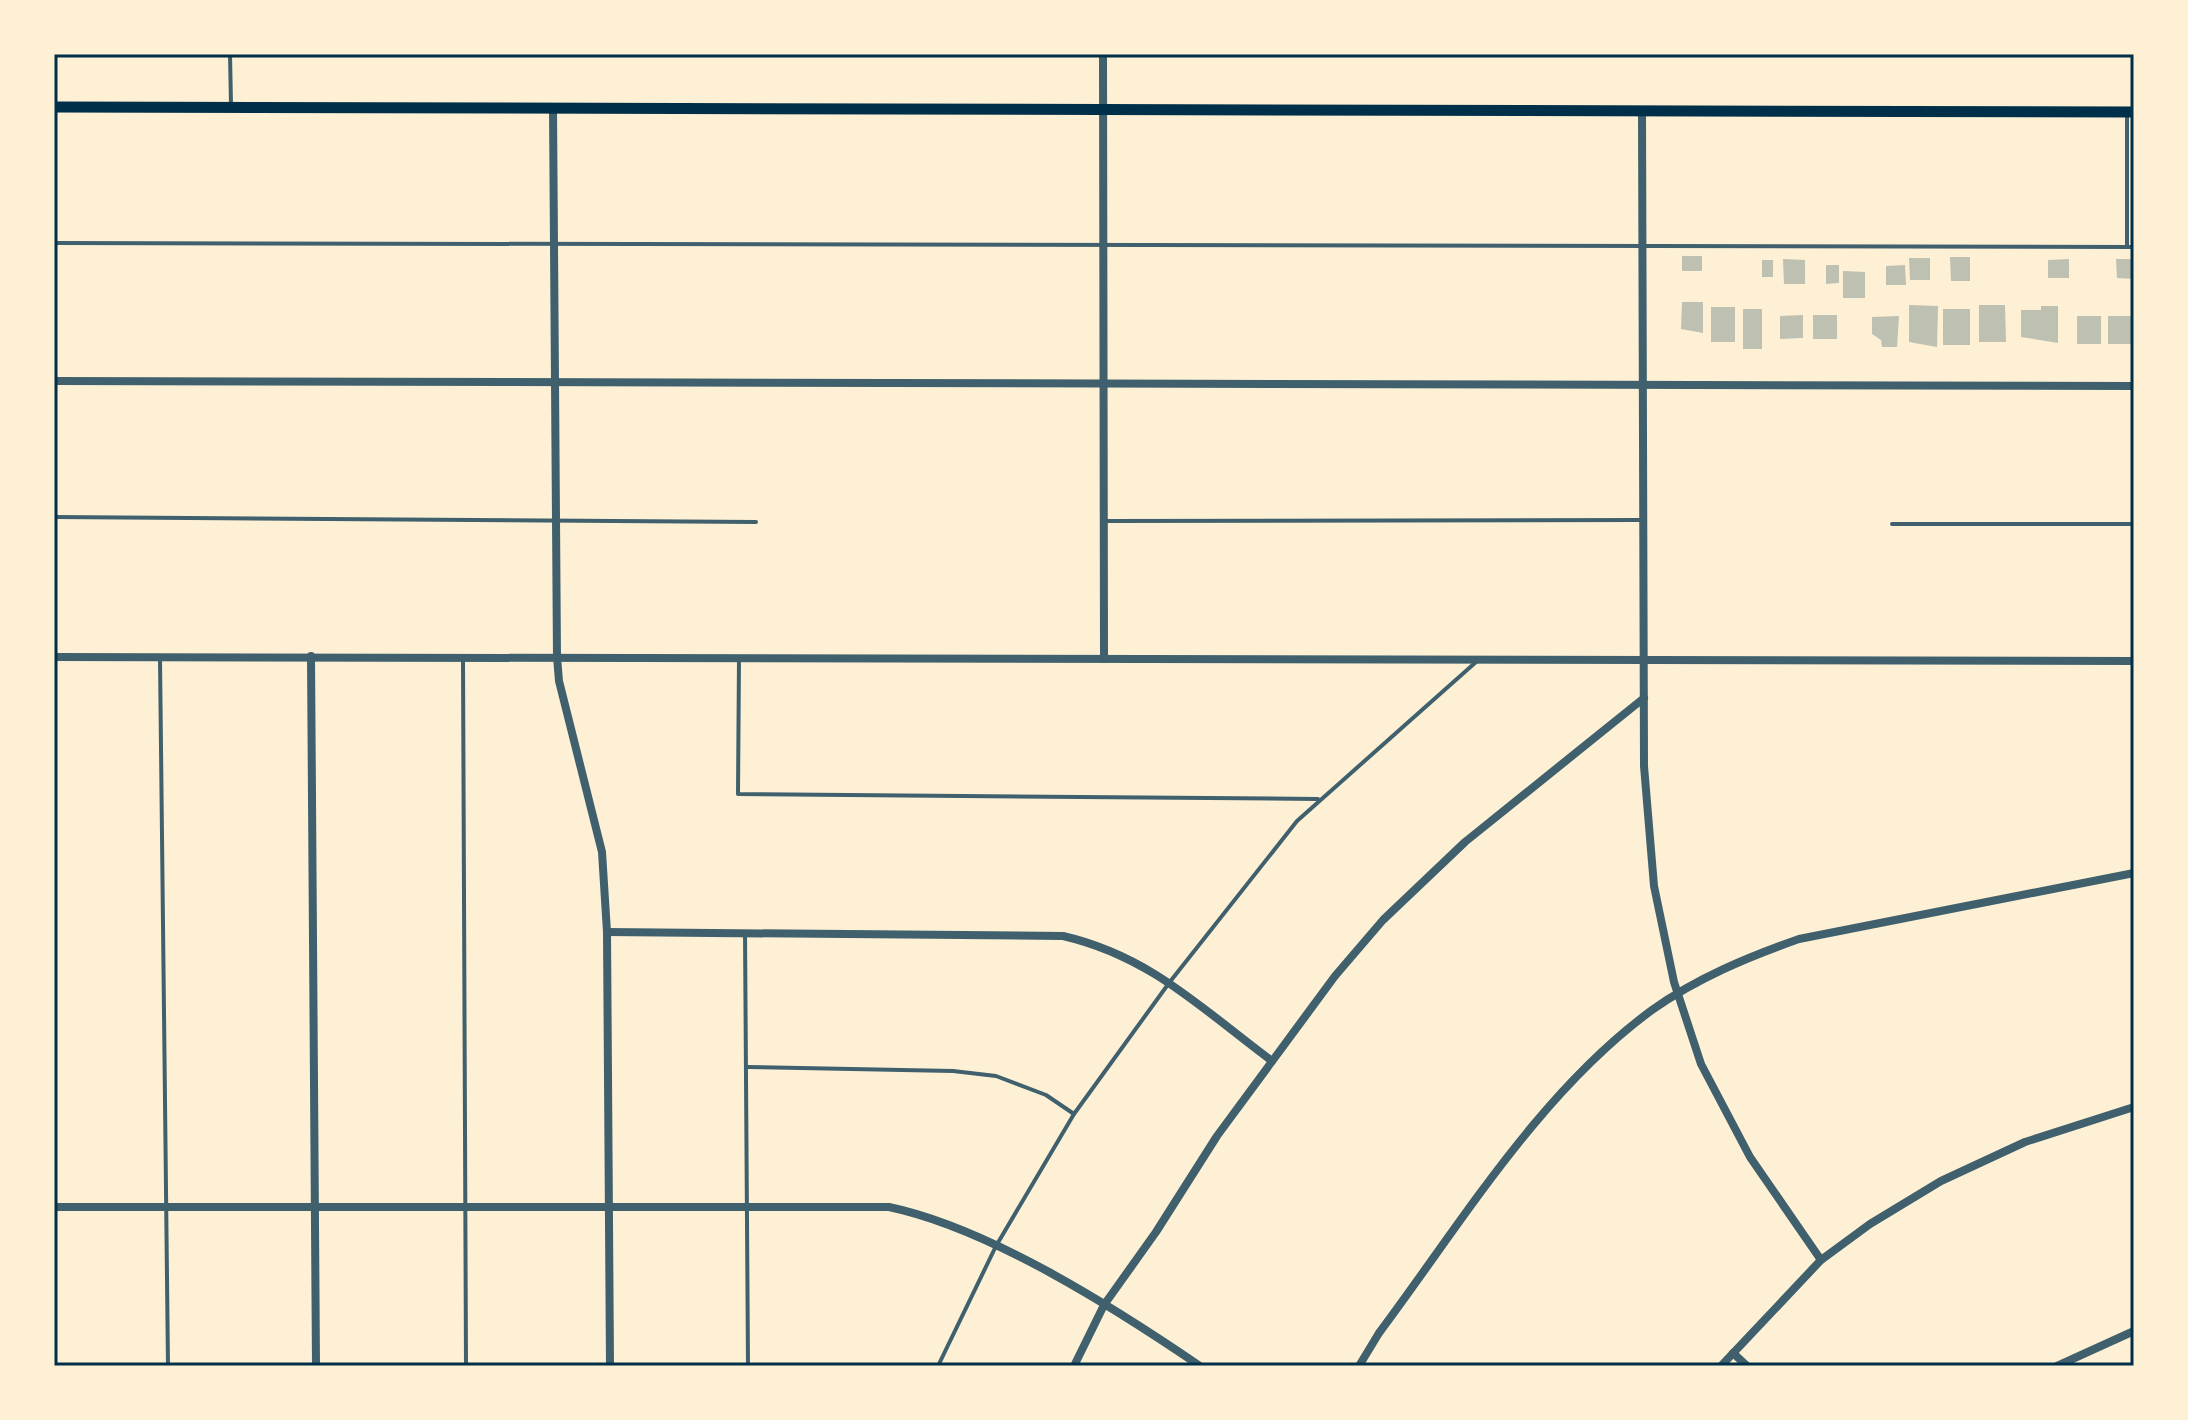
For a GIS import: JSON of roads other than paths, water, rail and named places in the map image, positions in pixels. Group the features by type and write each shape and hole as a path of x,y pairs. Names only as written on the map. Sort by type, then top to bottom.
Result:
{"main road":[{"path":"54,107 2131,112"}],"street":[{"path":"1103,54 1104,659"},
{"path":"553,108 557,242 557,657 559,681 602,852 607,932 610,1366"},
{"path":"1642,112 1646,362 1641,385 1645,520 1644,698 1647,822 1654,886 1677,993 1701,1064 1726,1117 1774,1195 1821,1260"},
{"path":"54,381 2134,386"},
{"path":"311,656 316,1366"},
{"path":"54,657 2134,661"},
{"path":"1074,1366 1104,1305 1156,1232 1217,1136 1335,976 1421,882 1644,698"},
{"path":"1359,1366 1379,1333 1556,1096 1630,1027 1677,993 1751,956 1799,939 2134,873"},
{"path":"607,932 1063,936 1126,956 1169,983 1272,1061"},
{"path":"1721,1366 1821,1260 1870,1224 1941,1181 2025,1142 2134,1107"},
{"path":"54,1207 889,1207 927,1215 996,1246 1104,1305 1200,1366"},
{"path":"2057,1366 2134,1331"},
{"path":"1733,1353 1747,1366"}],"lane":[{"path":"230,54 231,107"},
{"path":"2127,247 2131,112"},
{"path":"54,243 2134,247"},
{"path":"54,517 756,522"},
{"path":"1103,521 1645,520"},
{"path":"1892,524 2134,524"},
{"path":"160,656 169,1206 168,1366"},
{"path":"463,657 466,1366"},
{"path":"739,658 738,794 1318,799"},
{"path":"938,1366 996,1246 1074,1114 1169,983 1297,821 1477,660"},
{"path":"745,932 748,1366"},
{"path":"747,1067 953,1071 996,1076 1046,1095 1074,1114"}]}
